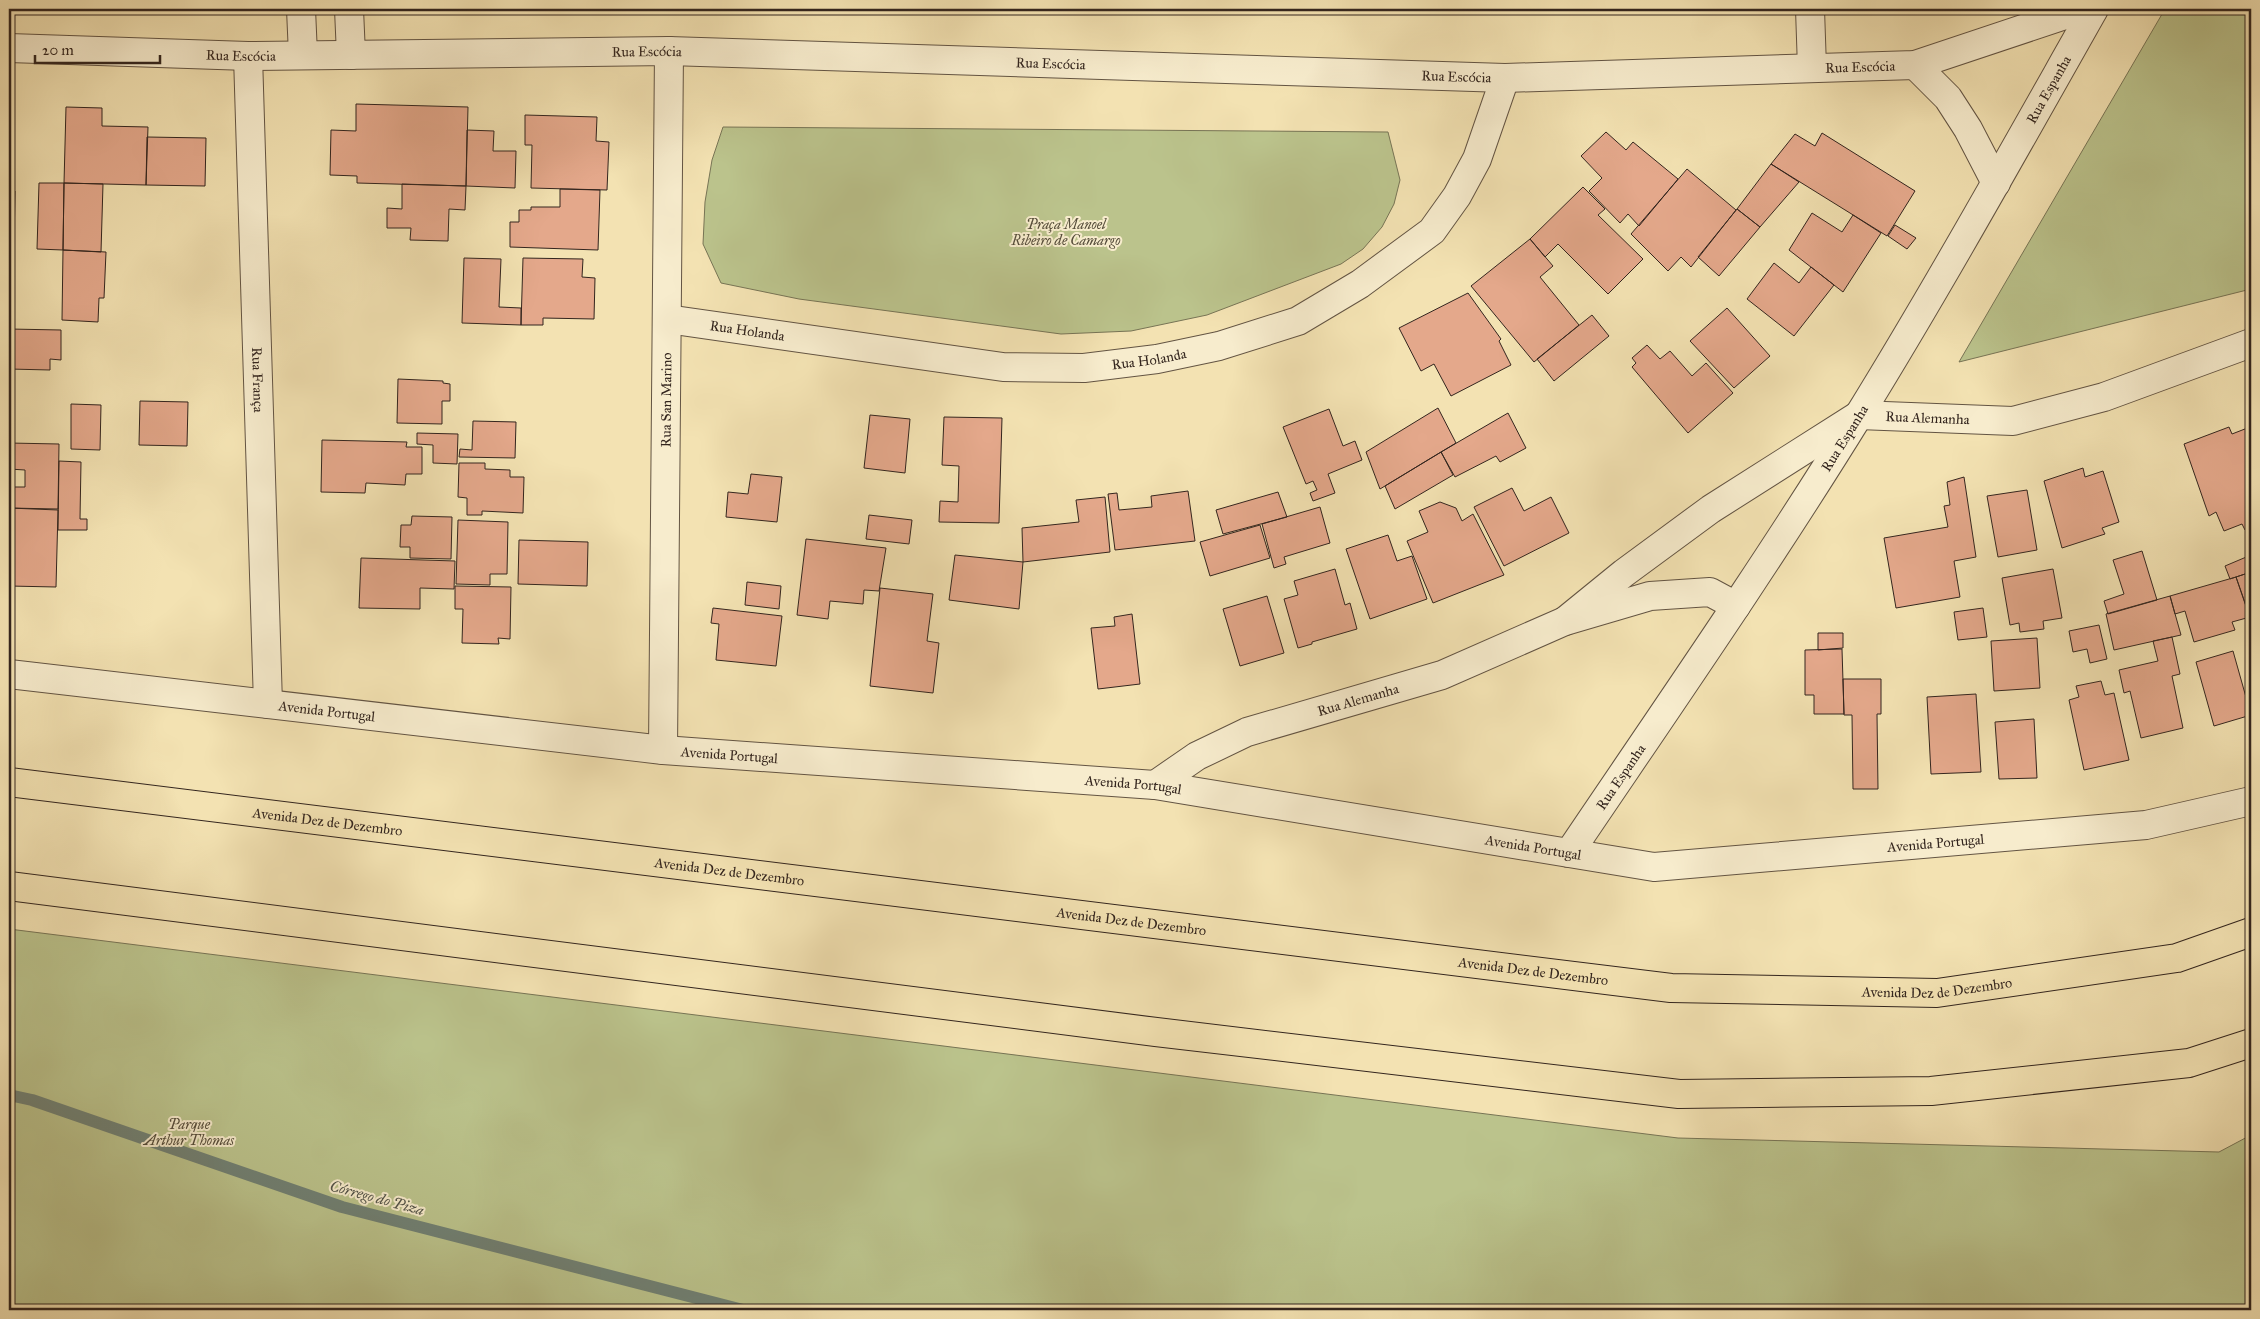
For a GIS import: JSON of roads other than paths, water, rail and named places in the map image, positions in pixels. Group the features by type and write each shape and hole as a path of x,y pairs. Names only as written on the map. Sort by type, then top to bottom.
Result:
{"highway":[{"name":"Avenida Dez de Dezembro","path":"9,782 1671,988 1937,992 2177,958 2251,932"},
{"path":"9,791 48,787"},
{"path":"9,886 1156,1032 1679,1094 1931,1091 2189,1063 2251,1043"}],"street":[{"path":"301,9 303,55"},
{"path":"349,9 351,55"},
{"path":"1810,9 1812,68"},
{"name":"Rua Escócia","path":"9,48 248,56 669,51 1505,78 1915,65 2083,9"},
{"name":"Rua Espanha","path":"1569,853 1736,606 1859,416 1996,183 2094,9"},
{"name":"Rua San Marino","path":"663,750 669,51"},
{"name":"Rua França","path":"248,56 268,704"},
{"path":"1915,65 1948,98 1968,130 1996,183"},
{"name":"Rua Holanda","path":"667,319 1003,367 1084,368 1157,359 1219,346 1298,321 1360,284 1432,231 1457,196 1477,159 1505,78"},
{"name":"Rua Alemanha","path":"1565,621 1624,573 1711,509 1859,416 2013,421 2104,397 2251,343"},
{"name":"Rua Alemanha","path":"1155,785 1197,756 1248,732 1442,675 1565,621 1650,596 1710,592 1736,606"},
{"name":"Avenida Portugal","path":"9,674 663,750 1155,785 1654,867 2146,825 2251,801"}],"waterway":[{"name":"Córrego do Piza","path":"9,1095 32,1100 342,1207 743,1310"}],"park label":[{"name":"Praça Manoel Ribeiro de Camargo","path":"1066,232"},
{"name":"Parque Arthur Thomas","path":"189,1132"}]}
